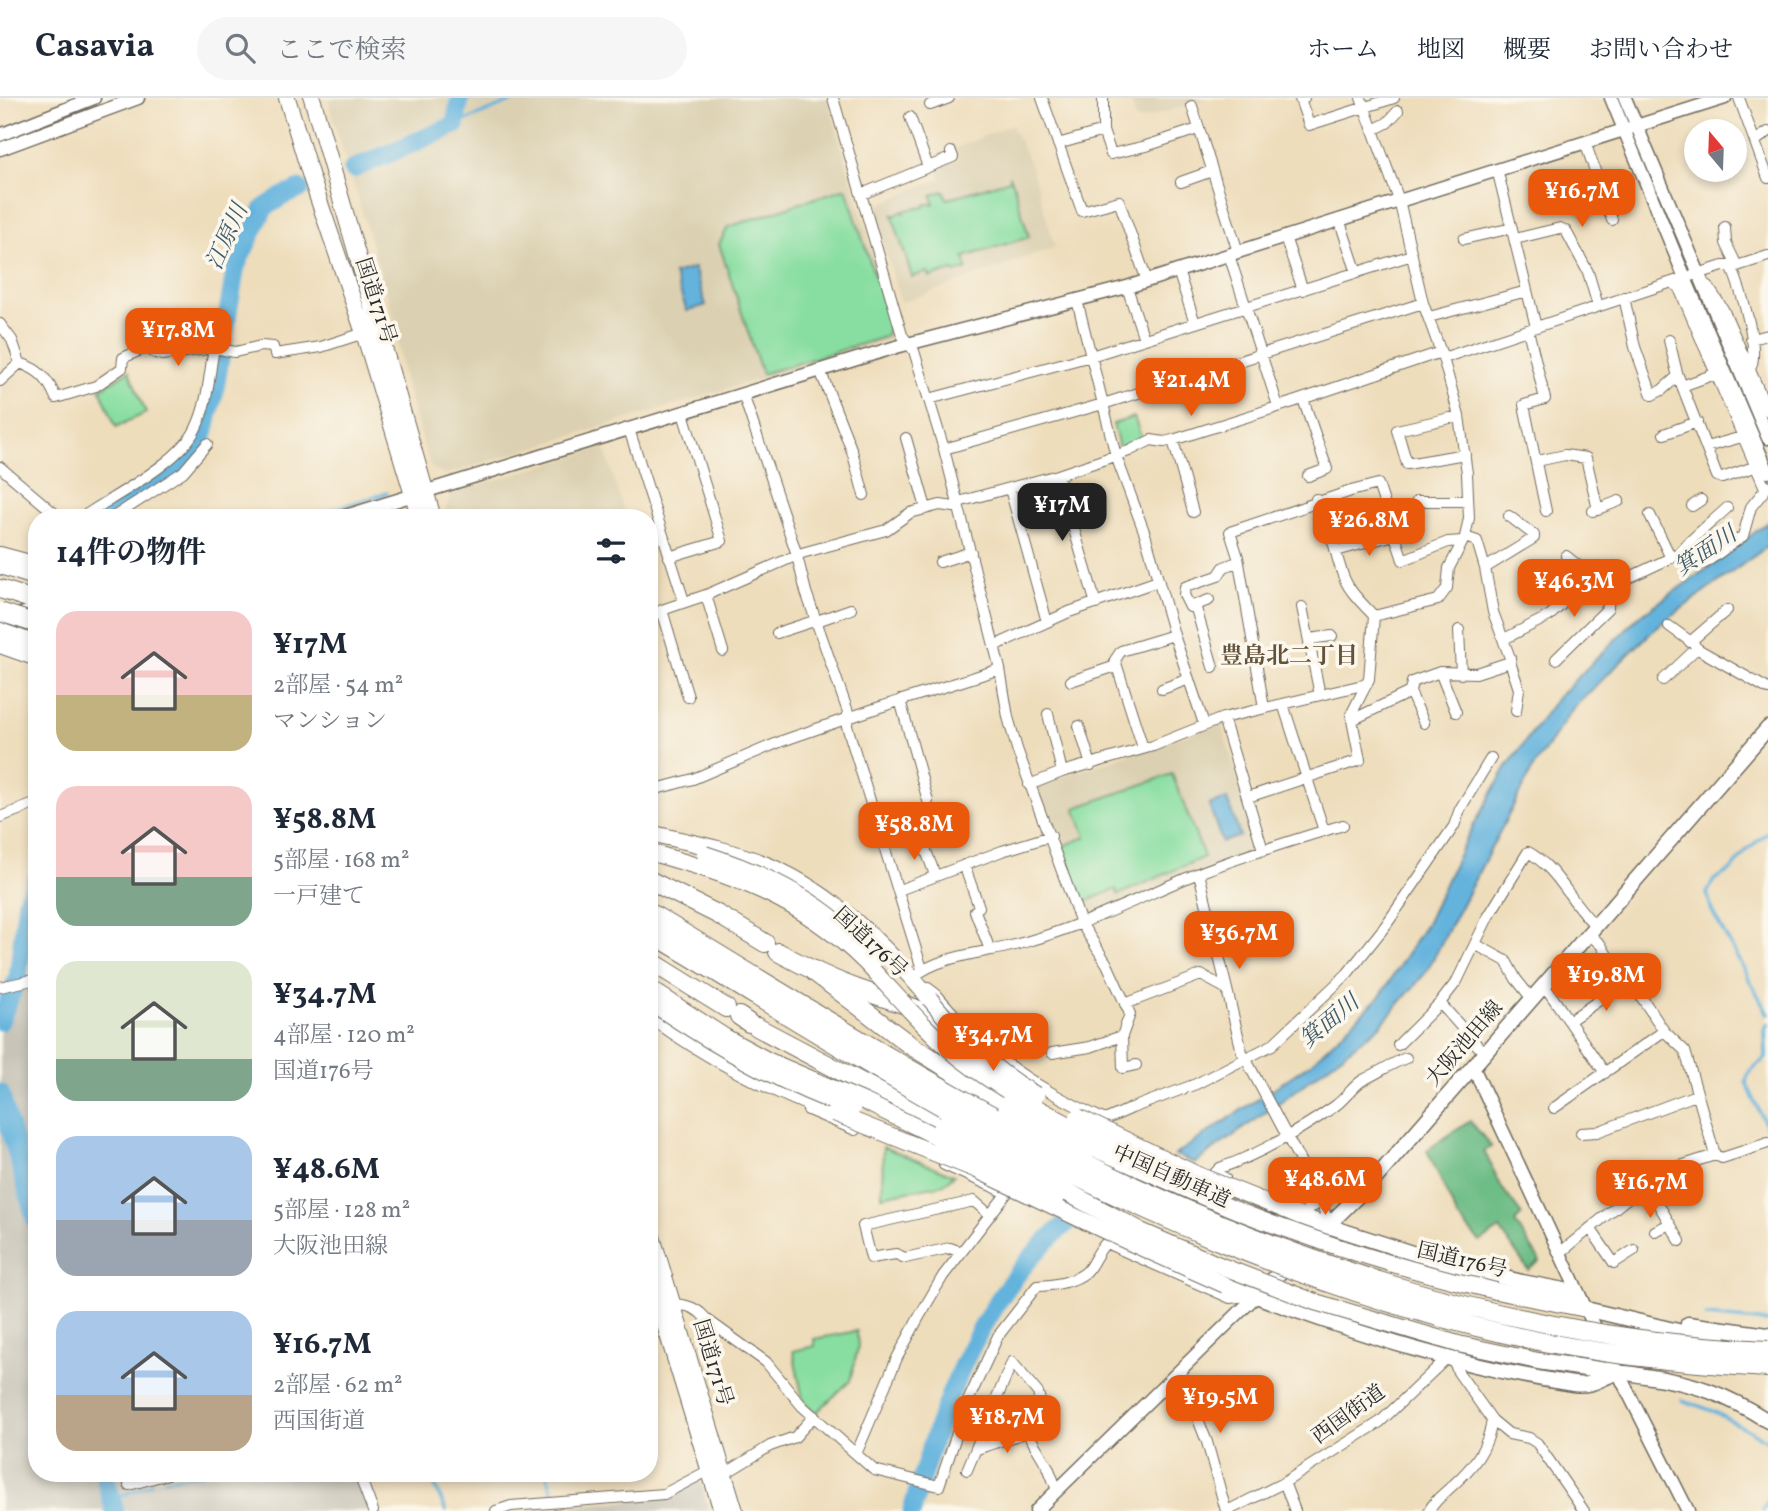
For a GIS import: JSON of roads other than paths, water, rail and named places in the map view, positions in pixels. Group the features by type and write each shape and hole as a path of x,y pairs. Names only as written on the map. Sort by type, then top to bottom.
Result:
{"highway":[{"name":"国道171号","path":"287,98 363,333 419,494 428,509"},
{"name":"国道171号","path":"312,98 419,494 420,509"},
{"path":"0,555 28,563"},
{"path":"0,566 28,575"},
{"path":"0,589 28,598"},
{"path":"0,612 28,621"},
{"path":"0,631 28,642"},
{"path":"0,645 28,655"},
{"path":"658,835 745,857 792,878 831,901 917,974 928,1005 961,1036 1008,1076 1056,1106 1198,1175 1301,1213 1328,1226"},
{"path":"658,841 733,863 790,889 828,914 847,929 870,954 929,1030"},
{"name":"国道176号","path":"658,855 746,883 784,900 863,960 947,1048 987,1078 1211,1199 1344,1250 1405,1269 1586,1309"},
{"path":"658,884 719,915 813,971 910,1045 1007,1105 1046,1126 1211,1199"},
{"name":"中国自動車道","path":"658,917 826,1020 1050,1145 1204,1217 1279,1248 1431,1298 1504,1315 1644,1340 1768,1350"},
{"name":"中国自動車道","path":"658,937 958,1115 1116,1195 1273,1264 1350,1291 1503,1334 1658,1360 1768,1366"},
{"path":"658,966 749,1022 1138,1230"},
{"path":"813,971 859,989 928,1005"},
{"path":"658,994 725,1037 767,1060 865,1102 1017,1177 1224,1267 1452,1354 1538,1361 1619,1373"},
{"path":"658,1007 691,1030 764,1071 845,1107 956,1147"},
{"path":"658,1019 706,1052 774,1088 976,1170 1131,1243 1256,1296"},
{"path":"749,1022 786,1051 814,1092 834,1113"},
{"name":"国道171号","path":"660,1305 717,1472 735,1511"},
{"name":"国道171号","path":"717,1472 722,1511"}],"main road":[{"name":"大阪池田線","path":"1256,1296 1375,1179 1768,728"},
{"path":"1328,1226 1440,1262 1569,1291 1586,1309 1716,1340 1755,1355 1768,1366"},
{"path":"1256,1296 1353,1330 1452,1354"},
{"path":"1586,1309 1768,1335"},
{"path":"1619,1373 1664,1378 1716,1392 1768,1421"}],"street":[{"path":"0,135 94,98"},
{"path":"0,149 138,98"},
{"path":"833,98 902,335 914,351 944,449 1000,669 1008,717 1029,785 1051,836 1081,923 1107,964 1130,1014 1122,1036 1123,1068 1136,1065"},
{"path":"930,105 949,98"},
{"path":"1042,98 1082,211 1119,201 1146,281"},
{"path":"1103,98 1104,131 1111,154 1198,129"},
{"path":"1304,98 1300,99 1309,125 1363,103 1394,98"},
{"path":"1611,98 1685,278 1740,376 1768,438"},
{"path":"1625,98 1637,126 1685,278 1714,294 1723,309 1768,472"},
{"path":"369,509 908,344 1127,287 1725,98"},
{"path":"1739,98 1768,178"},
{"path":"1363,103 1373,130 1392,164 1423,303 1442,355 1459,416 1468,501 1464,539 1449,568 1447,588 1442,597 1374,616"},
{"path":"1192,106 1212,171 1247,308 1278,406"},
{"path":"1373,130 1383,126 1398,111"},
{"path":"910,117 928,167"},
{"path":"1058,144 1104,131"},
{"path":"1755,141 1768,132"},
{"path":"1585,142 1612,220"},
{"path":"862,194 953,157 951,152"},
{"path":"1497,169 1527,291 1545,399 1524,405 1546,511"},
{"path":"1181,182 1212,171"},
{"path":"1339,219 1357,273"},
{"path":"1725,227 1726,243 1739,283 1755,357 1740,376"},
{"path":"1464,239 1560,228 1566,231 1588,272 1598,306"},
{"path":"1285,237 1303,290"},
{"path":"929,399 1091,356 1412,255"},
{"path":"658,612 706,595 802,553 886,530 910,513 940,505 954,507 958,503 1116,456 1151,440 1173,440 1532,329 1685,278 1768,256"},
{"path":"1178,271 1195,323"},
{"path":"1650,515 1674,557 1705,563 1743,536 1751,507 1767,487 1754,467 1679,288 1685,278"},
{"path":"1127,287 1144,340"},
{"path":"1429,317 1527,291"},
{"path":"1625,297 1635,346 1652,395 1680,381 1714,374"},
{"path":"1077,300 1116,456 1144,534 1204,724"},
{"path":"944,449 1103,404 1423,303"},
{"path":"0,324 12,340 20,363"},
{"path":"20,363 35,368 49,380 56,398 96,386 122,368 123,358 147,347 163,355 214,348 235,352 261,346 273,347 275,354 311,346 321,347 363,333"},
{"path":"1751,339 1768,335"},
{"path":"1669,340 1680,381 1717,476 1722,478 1754,467"},
{"path":"95,509 164,463 186,444 196,430 203,411 214,348"},
{"path":"0,381 20,363"},
{"path":"820,370 852,451 864,495"},
{"path":"1740,376 1763,389 1768,411"},
{"path":"743,394 806,592 848,712 847,726 899,890 917,974 979,1040 1012,1068 1052,1093 1105,1120"},
{"path":"1303,399 1327,469 1308,475"},
{"path":"669,557 722,541 683,413"},
{"path":"1459,416 1398,430 1407,464 1465,453"},
{"path":"1664,434 1697,422"},
{"path":"629,429 654,509"},
{"path":"1706,447 1742,437"},
{"path":"906,438 926,508"},
{"path":"1173,440 1193,512"},
{"path":"126,509 183,472 207,444"},
{"path":"1537,461 1565,455 1586,458 1595,510 1619,501"},
{"path":"0,467 49,509"},
{"path":"1059,475 1096,604"},
{"path":"1264,708 1238,557 1230,532 1318,500 1378,484 1403,560 1448,542 1464,539 1477,541 1493,612 1519,689 1516,711"},
{"path":"1010,489 1047,622"},
{"path":"1248,797 1360,760 1351,715 1367,684 1374,616 1344,580 1318,500"},
{"path":"1417,501 1468,501"},
{"path":"1609,587 1674,557 1687,542 1701,533 1727,508"},
{"path":"1485,568 1534,538 1534,535 1509,516"},
{"path":"658,522 684,601"},
{"path":"1336,551 1394,535"},
{"path":"940,562 971,552"},
{"path":"1566,556 1609,587"},
{"path":"1209,600 1190,607 1184,595 1185,587 1218,576 1224,566 1237,562"},
{"path":"1504,639 1549,616 1592,577"},
{"path":"994,646 1047,622 1158,582"},
{"path":"1556,659 1573,647 1608,608 1609,587"},
{"path":"706,595 723,651"},
{"path":"1195,605 1213,667"},
{"path":"1303,607 1320,695"},
{"path":"777,633 851,609"},
{"path":"662,610 688,697"},
{"path":"1663,680 1727,610"},
{"path":"0,621 28,612"},
{"path":"1669,626 1693,645 1768,689"},
{"path":"1459,630 1461,674"},
{"path":"1143,748 1115,660 1121,651 1174,635"},
{"path":"1309,639 1332,636"},
{"path":"1424,723 1410,692 1412,682 1440,672 1476,673 1510,662"},
{"path":"1071,681 1116,666"},
{"path":"658,789 693,779 782,741 847,718 1000,669"},
{"path":"1440,672 1456,712"},
{"path":"1162,689 1189,679"},
{"path":"1029,785 1062,772 1143,748 1223,718 1367,684"},
{"path":"1352,720 1410,692"},
{"path":"900,700 928,801"},
{"path":"1283,704 1324,831"},
{"path":"1048,714 1062,772"},
{"path":"1223,718 1263,850"},
{"path":"1079,726 1091,765"},
{"path":"857,1452 897,1358 943,1276 1007,1193 1105,1120 1196,1084 1272,1045 1355,965 1386,925 1454,826 1460,809 1491,758"},
{"path":"0,817 28,806"},
{"path":"917,974 1081,923 1199,873 1343,825"},
{"path":"899,890 1051,836"},
{"path":"922,839 935,875"},
{"path":"1398,1045 1440,1003 1457,981 1509,881 1528,852 1552,871 1585,916 1618,974 1636,989 1664,1031 1685,1052 1715,1155"},
{"path":"964,865 990,950"},
{"path":"1199,873 1242,1052 1319,1196 1326,1211 1328,1226"},
{"path":"1475,944 1506,961 1532,999"},
{"path":"1125,1004 1201,975 1227,989"},
{"path":"5,985 28,981"},
{"path":"1569,1021 1627,981"},
{"path":"1544,985 1605,1073"},
{"path":"1440,1003 1485,1054"},
{"path":"1554,1108 1664,1031"},
{"path":"1052,1053 1090,1047 1122,1036"},
{"path":"1319,1196 1314,1206 1301,1213 1215,1174 1220,1168 1287,1138 1337,1104 1362,1081 1372,1078 1385,1066 1406,1058"},
{"path":"1473,1067 1586,1309 1688,1511"},
{"path":"774,1088 821,1117 916,1152 1007,1193"},
{"path":"1581,1133 1597,1132 1696,1095"},
{"path":"1561,1252 1646,1182 1671,1169 1715,1155 1722,1158 1768,1143"},
{"path":"1646,1182 1681,1241"},
{"path":"961,1252 950,1248 905,1258 897,1254 871,1258 863,1226 974,1200 990,1215"},
{"path":"1655,1231 1670,1224"},
{"path":"1590,1228 1614,1264 1634,1250"},
{"path":"660,1305 687,1306 703,1314 766,1362 802,1406 857,1452 874,1470 939,1486 968,1401 998,1336 1037,1286 1055,1286 1086,1272 1098,1250 1106,1243 1230,1298 1256,1296"},
{"path":"1036,1511 1256,1296"},
{"path":"1452,1354 1458,1372 1492,1420 1509,1434 1530,1438 1537,1443 1584,1511"},
{"name":"西国街道","path":"1227,1511 1284,1482 1380,1422 1452,1354"},
{"path":"967,1470 1012,1362 1038,1393 1041,1404 1027,1432 977,1449"},
{"path":"1179,1371 1207,1442 1227,1511"},
{"path":"496,1511 510,1506 664,1494 702,1474 731,1470 771,1446 795,1437 814,1416"},
{"path":"1429,1511 1434,1502 1473,1466 1484,1451 1492,1420"},
{"path":"1027,1432 1048,1467 1057,1490"},
{"path":"130,1485 140,1482"},
{"path":"362,1482 373,1511"},
{"path":"1284,1482 1295,1511"}],"water":[{"path":"694,268 706,305 687,311 674,274"},
{"path":"1768,522 1768,546 1659,625 1573,708 1533,768 1427,971 1380,1026 1195,1163 1175,1155 1311,1063 1381,995 1427,922 1465,841 1506,768 1557,698 1638,617"},
{"path":"1227,799 1240,836 1222,842 1209,805"}],"waterway":[{"name":"江原川","path":"353,169 455,125 460,98"},
{"path":"455,125 520,98"},
{"name":"江原川","path":"110,509 182,463 202,440 214,394 236,266 264,208 300,189"},
{"path":"335,509 387,493"},
{"path":"1767,750 1765,763 1768,773"},
{"path":"1768,832 1747,850 1731,870 1714,880 1707,893 1712,911 1768,1014"},
{"name":"江原川","path":"0,1021 18,977 28,898"},
{"name":"江原川","path":"13,992 19,990"},
{"path":"1768,1024 1765,1029 1766,1058 1751,1071 1746,1082 1768,1130"},
{"name":"江原川","path":"0,1093 28,1192"},
{"name":"箕面川","path":"912,1511 935,1436 964,1362 1004,1292 1028,1261 1055,1233 1126,1186"},
{"path":"1706,1316 1768,1322"},
{"path":"1682,1400 1713,1411 1768,1441"},
{"name":"江原川","path":"106,1482 115,1511"},
{"path":"367,1482 377,1510"},
{"path":"433,1482 446,1511"},
{"path":"549,1482 557,1500"},
{"path":"112,1500 151,1483"},
{"path":"1763,1511 1768,1501"}],"district":[{"name":"豊島北二丁目","path":"1289,657"}]}
